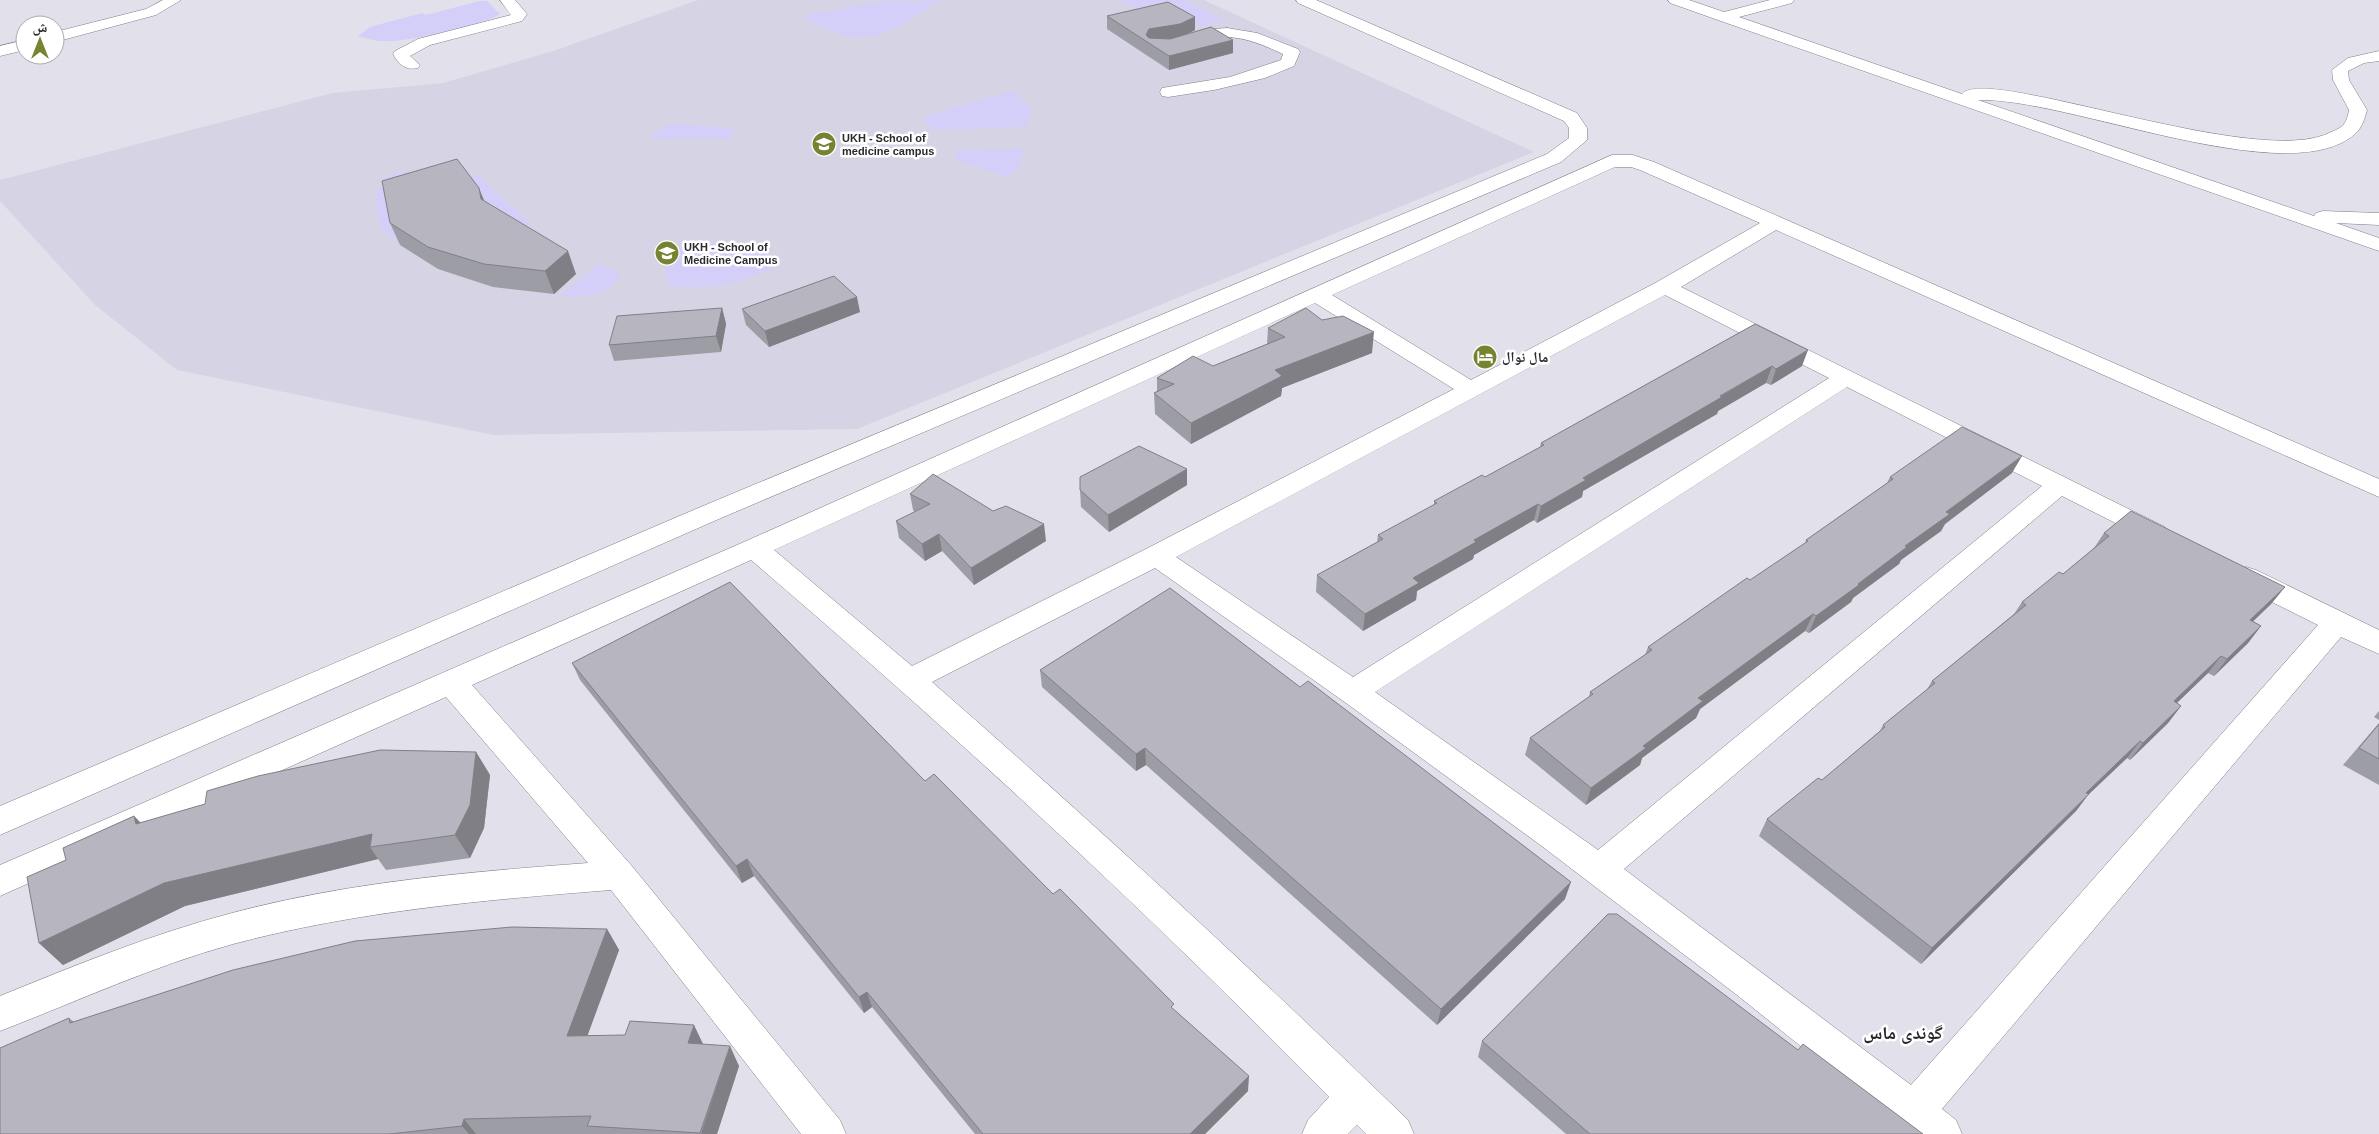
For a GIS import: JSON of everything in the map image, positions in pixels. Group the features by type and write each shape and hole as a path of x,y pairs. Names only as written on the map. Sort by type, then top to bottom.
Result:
{"street":[{"path":"65,34 151,12 174,0"},
{"path":"412,65 404,60 401,54 424,42 517,18 519,14 507,0"},
{"path":"0,821 712,512 1554,158 1578,140 1578,128 1571,117 1302,0"},
{"path":"1675,0 2379,245"},
{"path":"1723,17 1787,0"},
{"path":"1168,92 1212,86 1265,74 1288,63 1292,52 1244,33 1224,31 1204,34 1185,43 1169,45"},
{"path":"0,51 15,47"},
{"path":"1948,95 1995,94 2018,96 2150,128 2228,143 2286,147 2317,145 2336,139 2348,132 2355,122 2358,110 2342,80 2340,70 2348,62 2379,56"},
{"path":"0,881 754,548 1612,161 1626,160 1641,163 2379,489"},
{"path":"2296,216 2379,219"},
{"path":"910,680 1156,556 1665,287 1774,222"},
{"path":"1665,287 2176,542"},
{"path":"1317,295 1470,389"},
{"path":"1354,691 1845,378"},
{"path":"1600,868 2059,485"},
{"path":"754,548 910,680 1036,793 1183,929 1394,1134"},
{"path":"1156,556 1354,691 1600,868 1942,1134"},
{"path":"2229,569 2379,643"},
{"path":"1914,1112 2337,622"},
{"path":"450,681 619,875 826,1134"},
{"path":"0,1014 77,981 174,947 266,920 390,896 503,884 619,875"},
{"path":"1322,1134 1356,1096"}],"shaded area":[{"name":"UKH - School of Medicine Campus","path":"698,0 1204,0 1534,152 857,429 493,435 177,370 95,305 0,201 0,180 332,93 443,83 553,51"},
{"path":"940,0 906,23 881,34 868,37 840,34 804,18 806,15 885,1"},
{"path":"1121,0 1184,0 1226,20 1201,26 1169,10 1149,15"},
{"path":"480,1 487,1 500,14 465,27 415,38 383,41 358,36 370,27 422,13 426,15"},
{"path":"1015,90 1031,110 1027,127 933,130 922,117"},
{"path":"669,123 735,129 729,139 651,139 655,133"},
{"path":"1024,149 1019,167 1006,177 954,159 956,150"},
{"path":"447,171 479,176 532,225 500,233 435,240 402,246 381,228 375,197 386,177 394,173"},
{"path":"699,241 767,250 773,268 760,274 722,285 695,288 668,286 665,268 680,248"},
{"path":"599,264 618,272 619,279 606,290 599,293 584,296 560,296"}],"building":[{"path":"1168,2 1195,17 1180,24 1149,29 1146,35 1149,38 1170,39 1211,27 1233,40 1169,56 1107,16"},
{"path":"457,159 479,188 481,199 568,251 545,271 484,264 428,247 390,223 382,181"},
{"path":"834,276 857,297 765,331 742,309"},
{"path":"722,308 716,336 609,345 617,316"},
{"path":"1306,308 1322,320 1343,316 1374,332 1275,370 1282,376 1191,423 1154,393 1174,384 1157,378 1193,356 1213,366 1285,337 1268,328"},
{"path":"1755,324 1808,350 1776,369 1772,366 1583,478 1586,480 1541,506 1538,504 1474,540 1476,542 1413,578 1419,583 1365,614 1317,575 1383,539 1378,535 1437,503 1434,501 1482,475 1485,477 1544,445 1541,443"},
{"path":"1962,427 2022,456 1946,512 1950,514 1905,546 1907,547 1859,585 1816,616 1813,614 1698,698 1703,701 1643,746 1646,748 1591,788 1530,738 1593,694 1590,692 1652,650 1648,647 1747,578 1750,580 1808,541 1806,540 1893,479 1890,477"},
{"path":"1139,446 1187,469 1108,515 1080,490 1080,477"},
{"path":"933,474 993,511 1006,506 1044,524 971,568 939,534 922,544 896,521 930,504 910,494"},
{"path":"2131,511 2285,587 2250,620 2261,626 2227,659 2221,656 2174,701 2181,706 2143,743 2140,741 2086,793 2089,794 1932,948 1767,819 1818,778 1822,780 1885,727 1883,725 1935,683 1932,681 2026,605 2022,602 2059,572 2063,574 2109,536 2104,533"},
{"path":"730,582 925,781 934,774 1053,894 1060,889 1174,1004 1171,1007 1249,1076 1190,1134 983,1134 867,992 859,997 747,859 736,866 572,663"},
{"path":"1170,588 1300,687 1308,681 1571,882 1441,1009 1145,748 1136,754 1040,670"},
{"path":"2379,724 2379,759 2359,748"},
{"path":"380,750 476,752 470,805 455,835 370,847 372,834 164,883 39,943 27,877 66,860 63,848 134,816 136,824 205,804 207,791 258,776"},
{"path":"1608,914 1617,914 1798,1050 1803,1044 1923,1134 1590,1134 1482,1041"},
{"path":"512,927 607,929 567,1036 625,1035 630,1021 694,1025 688,1043 730,1046 700,1133 587,1126 591,1116 464,1119 462,1126 389,1134 0,1134 0,1048 69,1018 70,1023 233,970 355,941"}],"place":[{"name":"UKH - School of medicine campus","path":"824,144"},
{"name":"UKH - School of Medicine Campus","path":"667,253"},
{"name":"مال نوال","path":"1485,357"}],"district":[{"name":"گوندی ماس","path":"1903,1033"}]}
